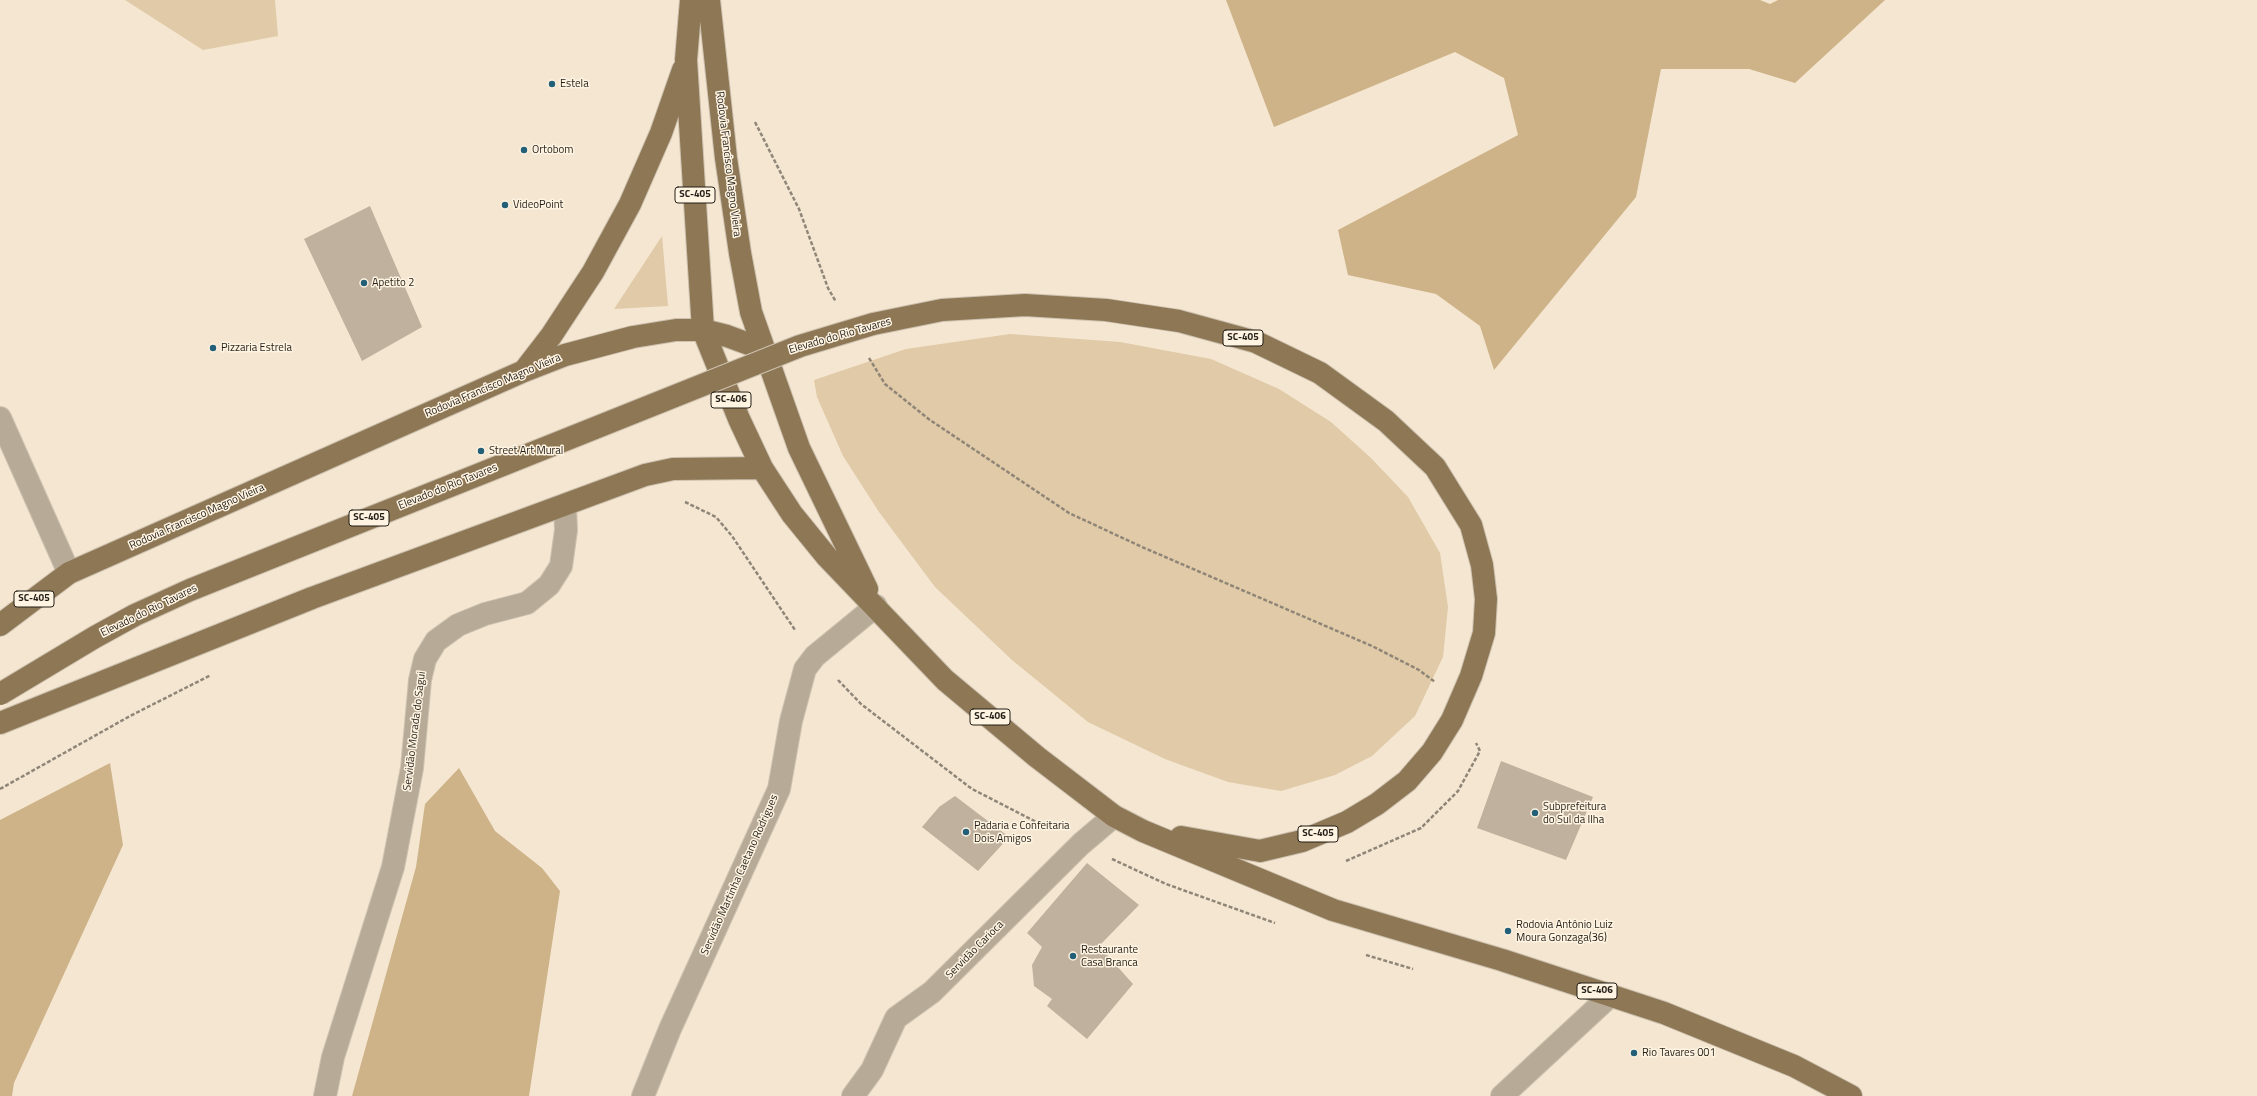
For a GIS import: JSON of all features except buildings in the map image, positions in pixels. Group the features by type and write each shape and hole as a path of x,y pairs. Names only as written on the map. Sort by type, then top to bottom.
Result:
{"main road":[{"name":"SC-405","path":"691,0 686,60 703,330"},
{"name":"Rodovia Francisco Magno Vieira","path":"709,0 726,158 740,253 751,312 799,448 826,507 876,606"},
{"path":"524,371 551,336 593,272 630,204 661,133 686,60"},
{"name":"Elevado do Rio Tavares","path":"0,694 128,619 190,590 800,346 873,324 942,310 1025,306 1106,310 1179,321 1256,342 1320,373 1386,420 1435,467 1471,525 1482,565 1486,599 1482,641 1471,676 1452,720 1432,752 1407,781 1377,804 1347,822 1302,841 1260,851 1143,831"},
{"name":"Rodovia Francisco Magno Vieira","path":"0,625 69,573 524,371 565,355 633,337 676,330 703,330 727,336 765,350"},
{"name":"SC-406","path":"703,330 739,419 762,468 792,514 827,557 876,606 945,680 1037,757 1114,816 1143,831 1333,910 1502,960 1664,1013 1794,1066 1851,1096"},
{"path":"0,723 312,598 566,506 645,475 673,469 762,468"}],"lane":[{"path":"0,418 69,573"},
{"name":"Servidão Morada do Sagui","path":"325,1096 333,1057 393,867 412,768 420,680 425,659 436,641 458,625 485,614 527,603 549,585 561,566 566,530 566,506"},
{"name":"Servidão Martinha Caetano Rodrigues","path":"643,1096 670,1030 779,789 791,721 805,670 815,656 876,606"},
{"name":"Servidão Carioca","path":"853,1096 872,1070 896,1018 932,992 1081,844 1114,816"},
{"path":"1502,1096 1611,995"}],"path":[{"path":"753,117 799,209 828,288 839,307"},
{"path":"865,352 884,384 930,420 1069,513 1142,547 1372,646 1419,670 1440,685"},
{"path":"680,503 687,502"},
{"path":"0,789 130,716 215,673"},
{"path":"1346,861 1420,828 1426,823 1458,791 1480,751 1473,737"}],"shaded area":[{"path":"125,0 275,0 278,36 203,50"},
{"path":"1226,0 1760,0 1770,4 1778,0 1885,0 1795,83 1749,69 1661,69 1636,197 1494,370 1480,326 1436,294 1348,275 1338,230 1518,135 1504,78 1455,52 1274,127"},
{"path":"662,236 668,306 614,309"},
{"path":"1010,334 1120,342 1211,359 1279,389 1331,422 1371,458 1408,497 1440,553 1448,607 1443,657 1415,716 1372,756 1335,775 1281,791 1228,782 1165,759 1088,722 1012,660 935,587 879,512 843,456 817,397 814,380 906,349"},
{"path":"110,763 123,845 14,1083 12,1096 0,1096 0,820"},
{"path":"459,768 495,831 542,868 560,891 529,1096 352,1096 416,867 425,804"}],"place":[{"name":"Estela","path":"552,84"},
{"name":"Ortobom","path":"524,150"},
{"name":"VideoPoint","path":"505,205"},
{"name":"Apetito 2","path":"364,283"},
{"name":"Pizzaria Estrela","path":"213,348"},
{"name":"Street Art Mural","path":"481,451"},
{"name":"Subprefeitura do Sul da Ilha","path":"1535,813"},
{"name":"Padaria e Confeitaria Dois Amigos","path":"966,832"},
{"name":"Rodovia Antônio Luiz Moura Gonzaga(36)","path":"1508,931"},
{"name":"Restaurante Casa Branca","path":"1073,956"},
{"name":"Rio Tavares 001","path":"1634,1053"}]}
